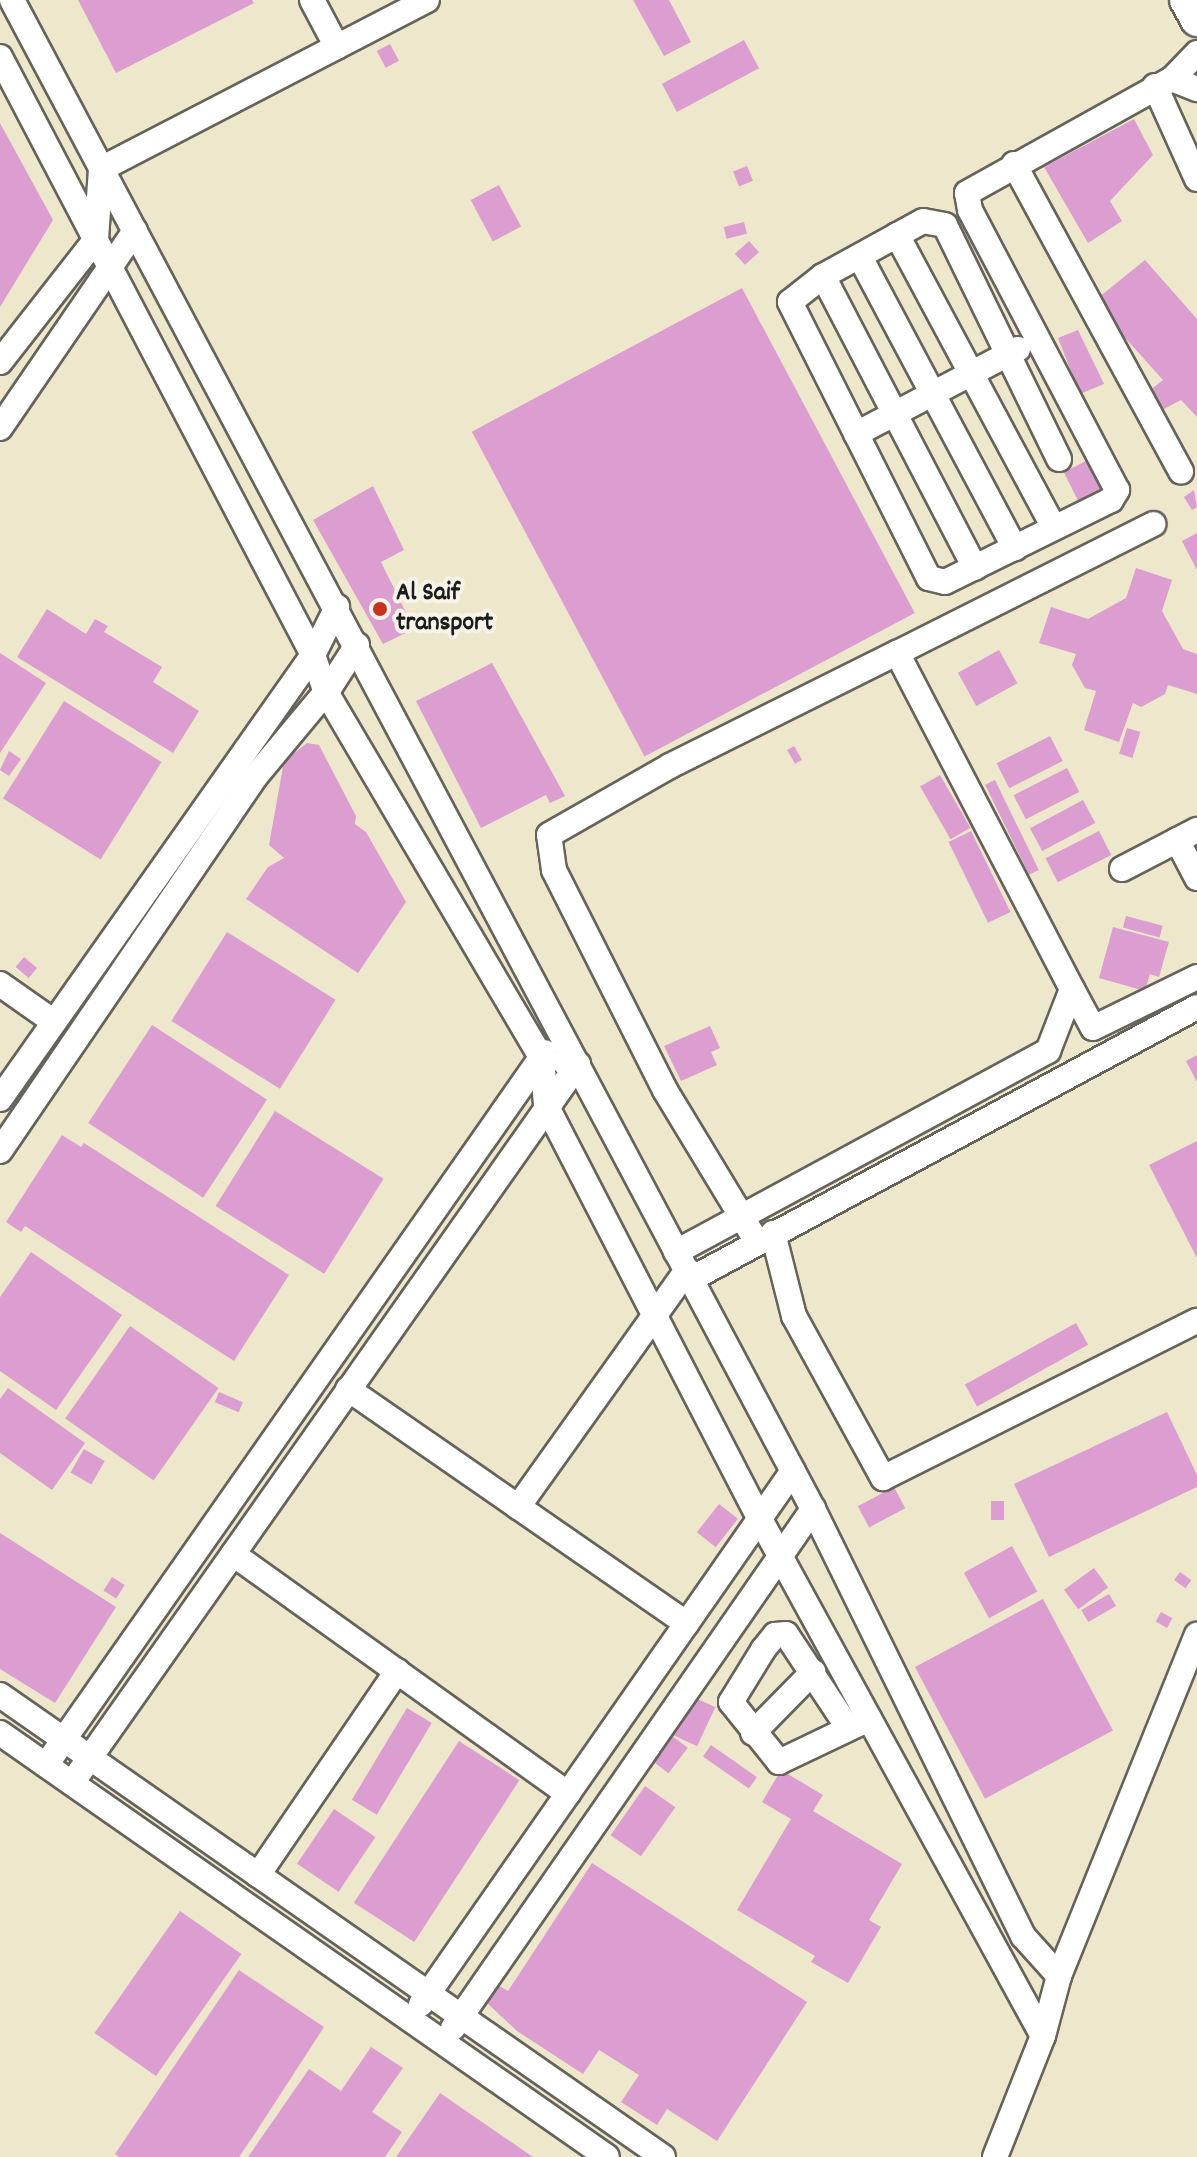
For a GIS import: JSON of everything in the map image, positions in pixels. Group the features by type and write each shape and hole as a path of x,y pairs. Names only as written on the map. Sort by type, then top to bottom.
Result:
{"main road":[{"path":"1186,0 1197,20"}],"street":[{"path":"12,0 337,607 813,1509 1023,1936 1059,1976"},
{"path":"312,0 337,47"},
{"path":"101,169 427,0"},
{"path":"1059,459 945,225 923,221 793,295 791,310 929,578 945,582 1111,500 1117,490 970,210 967,193 1163,83 1197,53"},
{"path":"0,57 313,655 326,692 542,1058 546,1105 778,1553 858,1723 1043,2036"},
{"path":"1163,83 1197,89"},
{"path":"1163,83 1186,137 1197,179"},
{"path":"1014,164 1181,472"},
{"path":"0,362 96,239 101,169"},
{"path":"0,428 135,231"},
{"path":"897,235 1054,528"},
{"path":"860,257 1015,548"},
{"path":"823,276 975,568"},
{"path":"856,434 1038,339"},
{"path":"1153,524 670,766 549,835 554,870 651,1062 744,1217 765,1238 794,1316 883,1478 1197,1321"},
{"path":"0,1099 313,655 337,607"},
{"path":"0,1151 255,777 326,692 357,645"},
{"path":"897,653 1108,1052"},
{"path":"1122,869 1187,835 1197,878"},
{"path":"518,1507 655,1315 685,1267 744,1217 1048,1051 1197,977"},
{"path":"0,984 54,1022"},
{"path":"1048,1051 1072,989"},
{"path":"685,1267 765,1238 1197,1007"},
{"path":"46,1765 560,1030"},
{"path":"1048,1051 1063,1076"},
{"path":"542,1058 578,1064"},
{"path":"72,1783 546,1105 578,1064"},
{"path":"913,1126 927,1149"},
{"path":"348,1389 687,1624"},
{"path":"411,2020 793,1471"},
{"path":"446,2044 459,2015 778,1553 813,1509"},
{"path":"233,1554 568,1794"},
{"path":"775,1635 791,1638 813,1672 858,1723 779,1762 731,1702 775,1635"},
{"path":"995,2157 1043,2036 1059,1976 1197,1635"},
{"path":"258,1875 397,1671"},
{"path":"753,1733 813,1672"},
{"path":"0,1695 663,2157"},
{"path":"0,1733 607,2157"},
{"path":"538,1836 569,1855"}],"building":[{"path":"78,0 252,0 254,3 116,73"},
{"path":"633,0 669,0 691,42 664,56"},
{"path":"744,40 759,68 677,112 662,84"},
{"path":"390,44 399,61 386,68 377,51"},
{"path":"1134,119 1153,155 1110,201 1122,221 1088,243 1044,167"},
{"path":"0,123 53,220 0,307"},
{"path":"747,166 753,181 739,186 733,172"},
{"path":"499,185 521,226 493,242 471,200"},
{"path":"744,222 747,234 727,239 724,227"},
{"path":"749,241 759,252 745,265 735,254"},
{"path":"1145,260 1197,319 1197,417 1181,400 1158,412 1149,391 1163,380 1093,302"},
{"path":"742,288 915,613 645,757 472,432"},
{"path":"1078,330 1104,384 1080,394 1058,338"},
{"path":"1086,461 1101,491 1079,503 1064,472"},
{"path":"373,486 404,550 381,562 414,629 383,644 313,520"},
{"path":"1194,490 1197,507 1192,510 1184,497"},
{"path":"1197,533 1197,570 1182,541"},
{"path":"1136,568 1172,580 1162,611 1183,649 1197,654 1197,694 1168,685 1165,694 1141,707 1133,703 1119,742 1084,730 1096,691 1085,688 1072,665 1076,654 1039,643 1051,607 1088,619 1126,598"},
{"path":"47,609 86,634 95,619 108,626 104,632 162,667 153,682 199,711 173,753 17,657"},
{"path":"999,650 1017,683 976,706 958,673"},
{"path":"0,653 46,683 0,753"},
{"path":"492,663 565,796 550,803 546,795 481,828 416,701"},
{"path":"64,701 162,762 101,859 3,799"},
{"path":"1127,728 1140,732 1132,758 1119,754"},
{"path":"1050,736 1063,761 1009,788 997,763"},
{"path":"307,743 319,745 356,816 355,824 366,832 406,902 358,973 246,899 268,867 284,858 269,845 284,761"},
{"path":"794,746 802,760 795,764 787,750"},
{"path":"9,751 21,759 9,776 0,770"},
{"path":"1067,768 1079,792 1026,819 1014,795"},
{"path":"940,775 970,828 951,839 920,786"},
{"path":"995,780 1039,870 1029,875 985,785"},
{"path":"1083,800 1095,823 1042,851 1030,828"},
{"path":"971,831 1010,912 988,923 949,842"},
{"path":"1099,831 1111,855 1058,882 1046,858"},
{"path":"1126,916 1163,926 1160,937 1123,928"},
{"path":"1113,927 1169,942 1159,977 1150,974 1145,991 1099,978"},
{"path":"227,932 336,1000 280,1089 171,1021"},
{"path":"24,957 37,968 29,978 16,967"},
{"path":"152,1025 267,1100 203,1198 88,1123"},
{"path":"710,1026 720,1048 711,1052 717,1065 681,1081 664,1046"},
{"path":"1197,1055 1197,1082 1186,1061"},
{"path":"275,1111 384,1179 324,1274 216,1206"},
{"path":"62,1135 81,1147 84,1143 289,1275 234,1361 25,1226 21,1232 6,1222"},
{"path":"1197,1141 1197,1258 1149,1165"},
{"path":"31,1252 122,1315 56,1410 0,1371 0,1297"},
{"path":"1076,1323 1088,1345 977,1406 965,1385"},
{"path":"130,1326 218,1388 154,1481 65,1419"},
{"path":"8,1388 85,1443 52,1490 0,1453 0,1399"},
{"path":"219,1392 243,1402 239,1412 215,1402"},
{"path":"1167,1412 1197,1475 1197,1487 1049,1557 1014,1484"},
{"path":"84,1449 105,1461 91,1484 70,1472"},
{"path":"894,1487 905,1508 869,1527 858,1506"},
{"path":"991,1501 1004,1501 1004,1520 991,1520"},
{"path":"719,1504 738,1519 716,1547 697,1532"},
{"path":"0,1533 116,1607 55,1703 0,1669"},
{"path":"1012,1546 1037,1591 989,1618 964,1573"},
{"path":"1094,1568 1108,1587 1078,1609 1064,1590"},
{"path":"1180,1572 1191,1580 1185,1588 1174,1580"},
{"path":"112,1577 125,1585 116,1599 104,1591"},
{"path":"1109,1594 1116,1606 1088,1622 1081,1610"},
{"path":"1043,1599 1113,1731 985,1799 915,1667"},
{"path":"1161,1612 1172,1618 1167,1628 1156,1622"},
{"path":"689,1695 715,1707 697,1746 671,1734"},
{"path":"407,1708 432,1723 377,1815 352,1800"},
{"path":"667,1732 688,1748 669,1773 648,1758"},
{"path":"459,1741 519,1780 414,1942 354,1903"},
{"path":"711,1745 757,1777 749,1789 703,1756"},
{"path":"781,1770 823,1795 813,1811 902,1864 869,1920 881,1927 848,1983 811,1962 815,1956 737,1910 791,1819 762,1802"},
{"path":"645,1786 675,1807 641,1856 611,1835"},
{"path":"334,1809 375,1837 339,1892 297,1864"},
{"path":"592,1863 807,2002 717,2141 667,2109 657,2125 621,2102 639,2075 599,2050 583,2074 517,2031 486,2002 494,1983 508,1991"},
{"path":"180,1911 241,1954 156,2076 95,2033"},
{"path":"239,1970 324,2027 239,2157 119,2157 115,2154"},
{"path":"371,2047 403,2068 372,2112 402,2132 385,2157 248,2157 309,2069 341,2091"},
{"path":"440,2093 533,2157 396,2157"}],"place":[{"name":"Al Saif transport","path":"380,609"}]}
